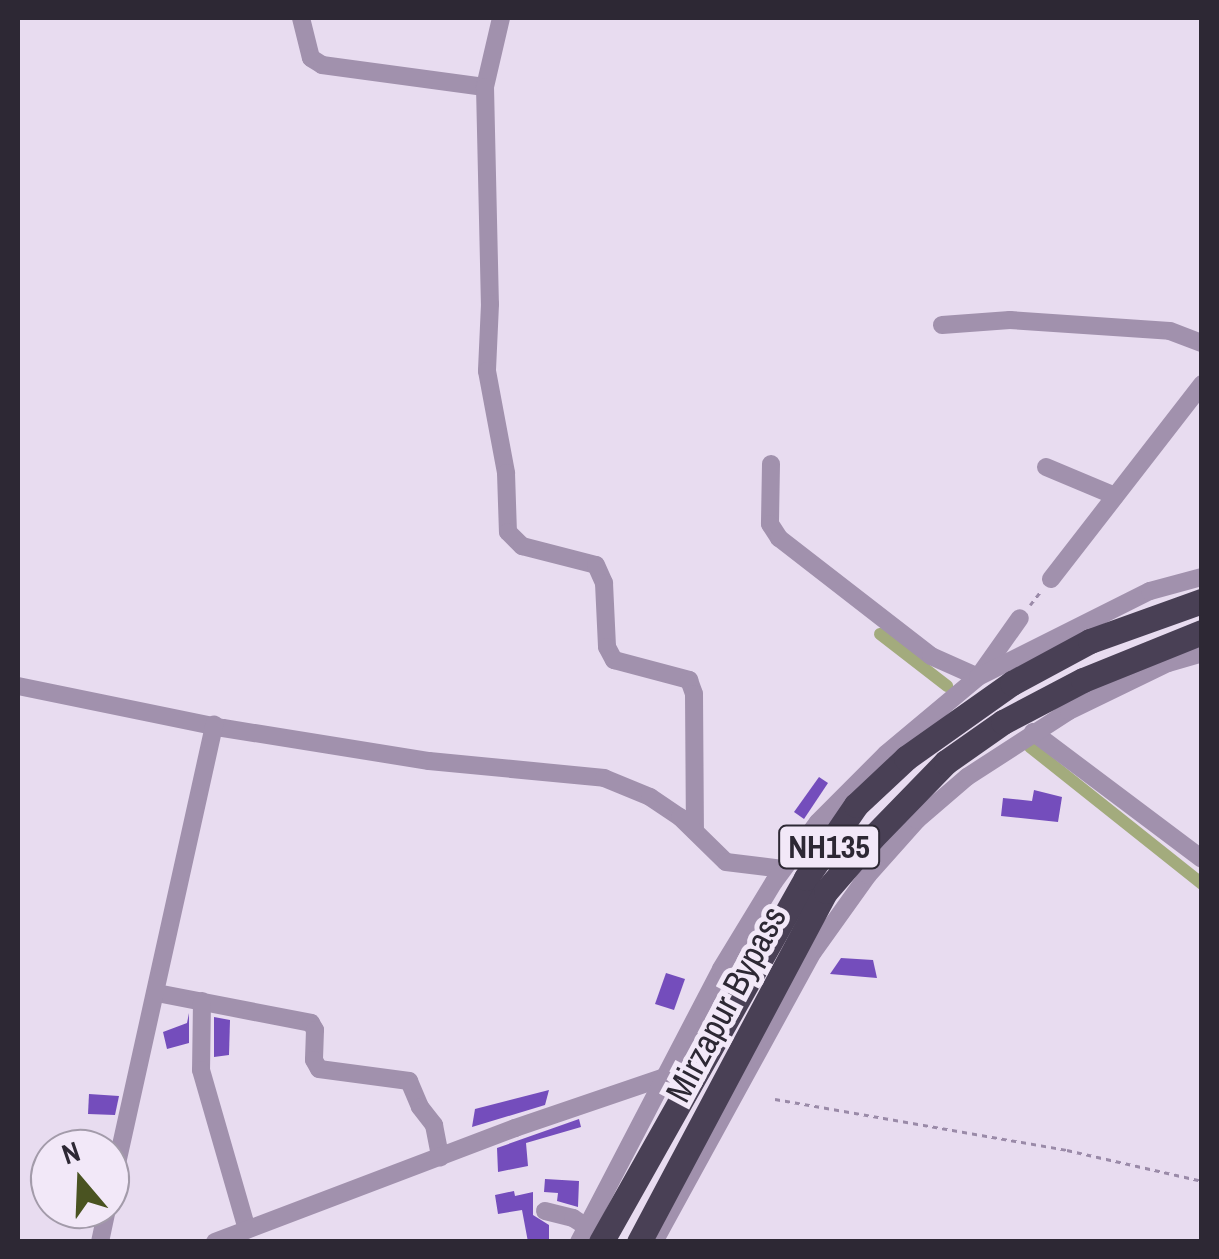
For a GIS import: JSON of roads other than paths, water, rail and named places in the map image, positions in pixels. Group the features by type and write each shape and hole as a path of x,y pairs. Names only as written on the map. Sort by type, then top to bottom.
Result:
{"highway":[{"name":"NH135","path":"589,1237 806,878 856,806 906,758 1012,683 1090,641 1202,601"},
{"name":"Mirzapur Bypass","path":"640,1242 826,891 872,838 946,762 1004,722 1083,680 1202,632"}],"street":[{"path":"301,18 314,62 485,87"},
{"path":"502,18 485,87 490,304 487,371 506,473 508,532 522,546 570,554 598,568 604,583 607,647 614,660 688,680 694,694 695,831"},
{"path":"942,325 1010,320 1170,331 1202,343"},
{"path":"1051,579 1202,384"},
{"path":"771,464 770,524 779,538 931,656 978,678"},
{"path":"1046,467 1115,496"},
{"path":"545,1212 574,1218 589,1237 615,1172 616,1153 721,969 818,822 886,754 978,678 1051,637 1150,591 1202,577"},
{"path":"978,678 1020,618"},
{"path":"654,1242 813,952 868,876 942,799 1033,732 1128,680 1202,653"},
{"path":"18,686 429,761 594,776 650,797 695,831 726,862 784,869"},
{"path":"125,1129 214,724"},
{"path":"1033,732 1202,859"},
{"path":"157,994 310,1023 315,1030 314,1060 319,1068 409,1082 420,1107 434,1125 440,1157"},
{"path":"202,1001 201,1070 247,1229"},
{"path":"215,1242 657,1080"}],"waterway":[{"path":"880,634 947,686"},
{"path":"1030,747 1202,884"}]}
